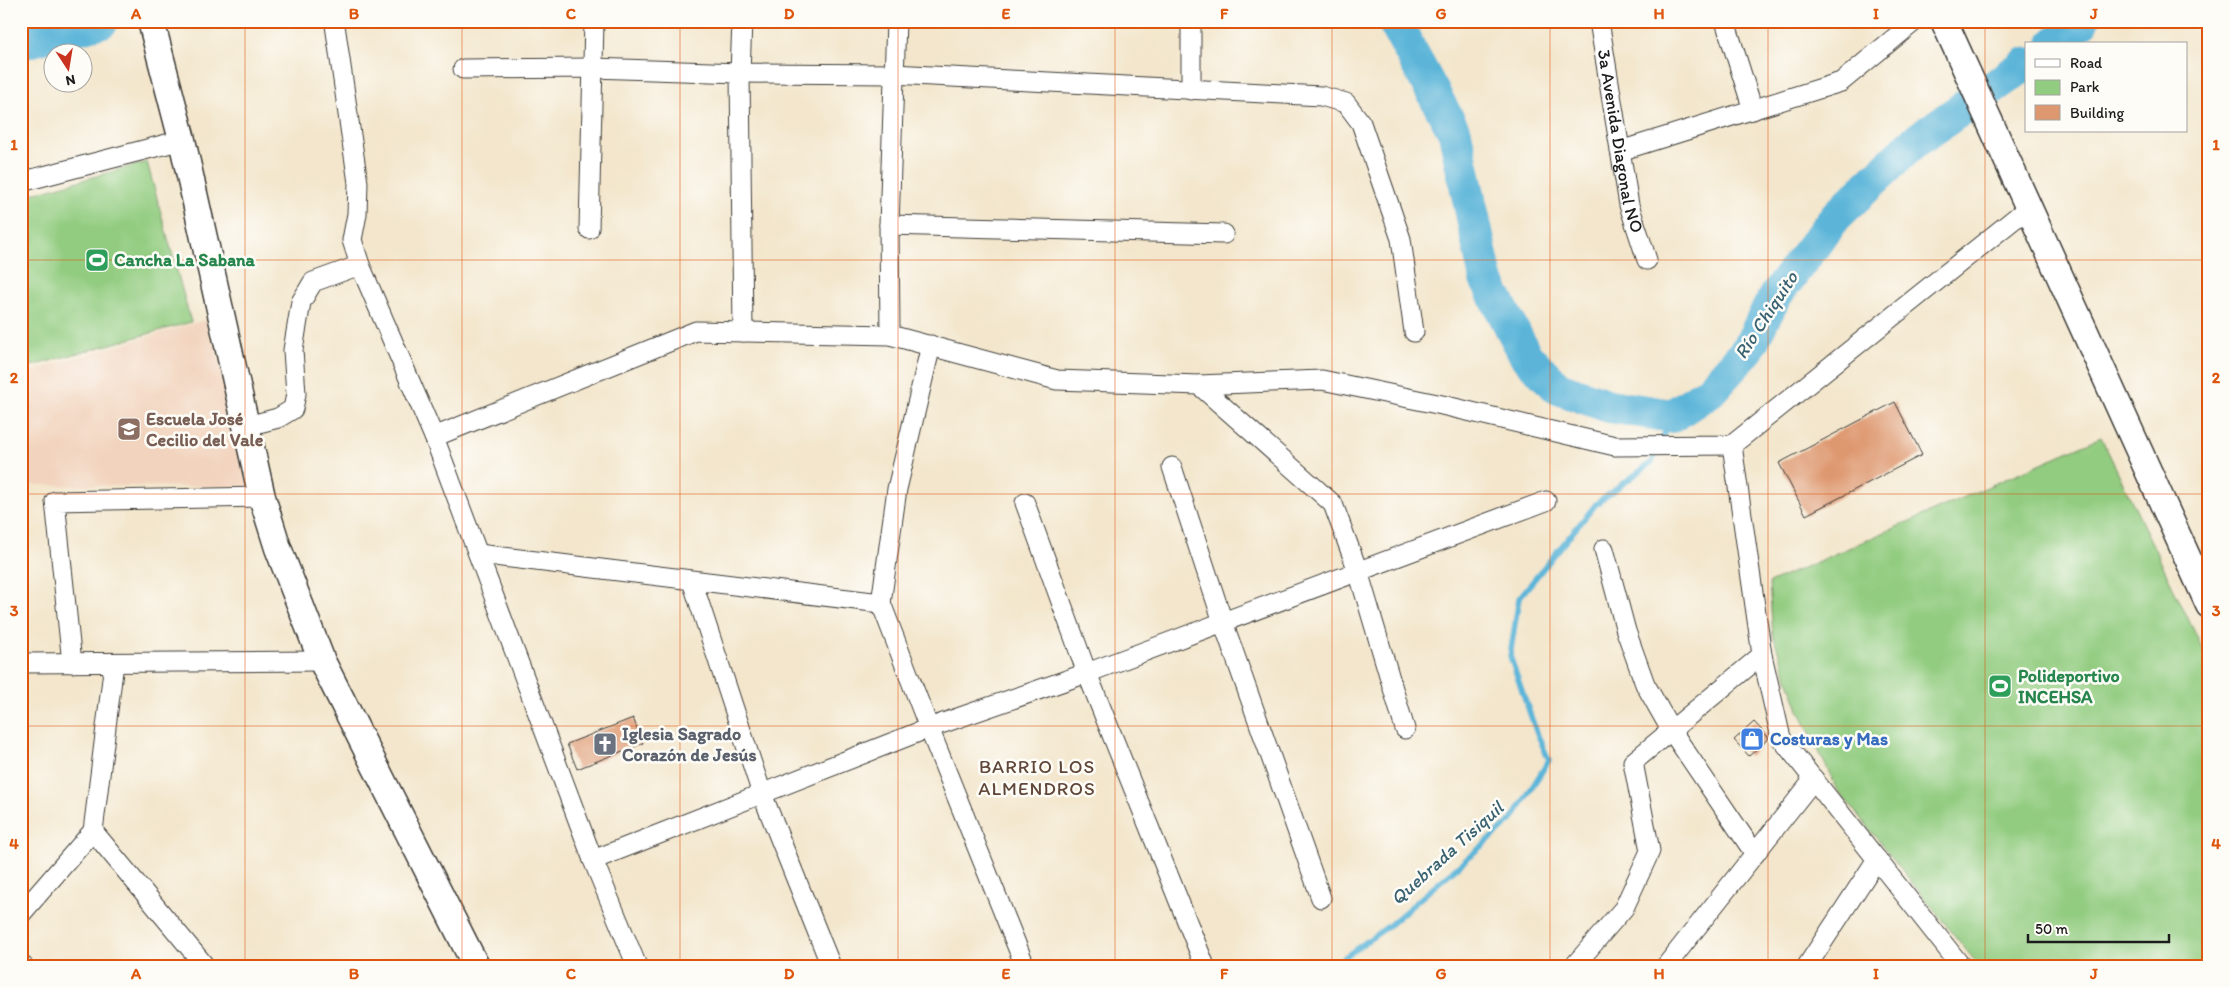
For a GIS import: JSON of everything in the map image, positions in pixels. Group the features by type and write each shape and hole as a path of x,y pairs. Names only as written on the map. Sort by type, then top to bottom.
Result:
{"street":[{"path":"151,21 182,140 262,497 278,548 322,662 476,966"},
{"path":"589,230 594,21"},
{"path":"742,21 740,73 744,332"},
{"path":"890,335 889,225 896,21"},
{"path":"1191,21 1191,90"},
{"name":"3a Avenida Diagonal NO","path":"1599,21 1629,205 1647,260"},
{"path":"1725,21 1753,110"},
{"path":"1620,151 1842,82 1915,21"},
{"path":"1944,21 2209,605"},
{"path":"335,24 358,183 357,214 352,240 360,265 434,437 593,860 637,966"},
{"path":"463,69 593,68 740,73 893,74 1321,96 1346,103 1360,123 1401,238 1414,332"},
{"path":"21,182 182,140"},
{"path":"434,437 696,331 890,335 1057,380 1200,385 1322,380 1442,405 1615,446 1732,445 2028,208"},
{"path":"889,225 1224,234"},
{"path":"247,426 278,418 293,408 296,394 293,350 301,302 313,282 360,265"},
{"path":"931,345 897,489 882,603 929,728 1025,966"},
{"path":"1200,385 1333,504 1358,571 1405,729"},
{"path":"1732,445 1762,655 1781,738 1955,963"},
{"path":"1172,467 1222,622 1321,898"},
{"path":"72,663 55,501 262,497"},
{"path":"593,860 929,728 1087,673 1546,501"},
{"path":"1025,503 1087,673 1205,966"},
{"path":"1604,549 1626,631 1644,684 1671,730 1755,854"},
{"path":"478,554 882,603"},
{"path":"692,581 762,794 831,966"},
{"path":"1574,966 1624,908 1650,851 1632,762 1762,655"},
{"path":"21,663 322,662"},
{"path":"21,914 93,831 114,663"},
{"path":"1666,966 1814,779"},
{"path":"93,831 204,966"},
{"path":"1807,966 1877,860"}],"shaded area":[{"name":"Escuela José Cecilio del Vale","path":"208,319 252,487 21,485 21,374"}],"green space":[{"name":"Cancha La Sabana","path":"147,162 191,322 21,369 21,197"},
{"name":"Polideportivo INCEHSA","path":"2101,437 2209,662 2209,966 1979,966 1837,789 1799,710 1773,636 1769,583"}],"building":[{"path":"1895,402 1922,455 1806,515 1779,463"},
{"name":"Iglesia Sagrado Corazón de Jesús","path":"633,718 643,743 577,769 567,744"},
{"name":"Costuras y Mas","path":"1754,722 1769,738 1749,756 1734,740"}],"waterway":[{"name":"Río Chiquito","path":"21,43 102,21"},
{"name":"Río Chiquito","path":"1394,21 1455,133 1486,279 1526,356 1558,388 1609,406 1672,416 1710,391 1748,349 1775,296 1836,216 1913,143 2025,65"},
{"name":"Río Chiquito","path":"2057,42 2083,21"},
{"name":"Quebrada Tisiquil","path":"1332,966 1387,927 1511,821 1549,760 1536,731 1510,656 1519,598 1596,504 1652,462 1672,416"}],"place":[{"name":"Cancha La Sabana","path":"97,260"},
{"name":"Escuela José Cecilio del Vale","path":"129,429"},
{"name":"Polideportivo INCEHSA","path":"2000,686"},
{"name":"Costuras y Mas","path":"1752,739"},
{"name":"Iglesia Sagrado Corazón de Jesús","path":"605,744"}],"district":[{"name":"BARRIO LOS ALMENDROS","path":"1037,777"}]}
